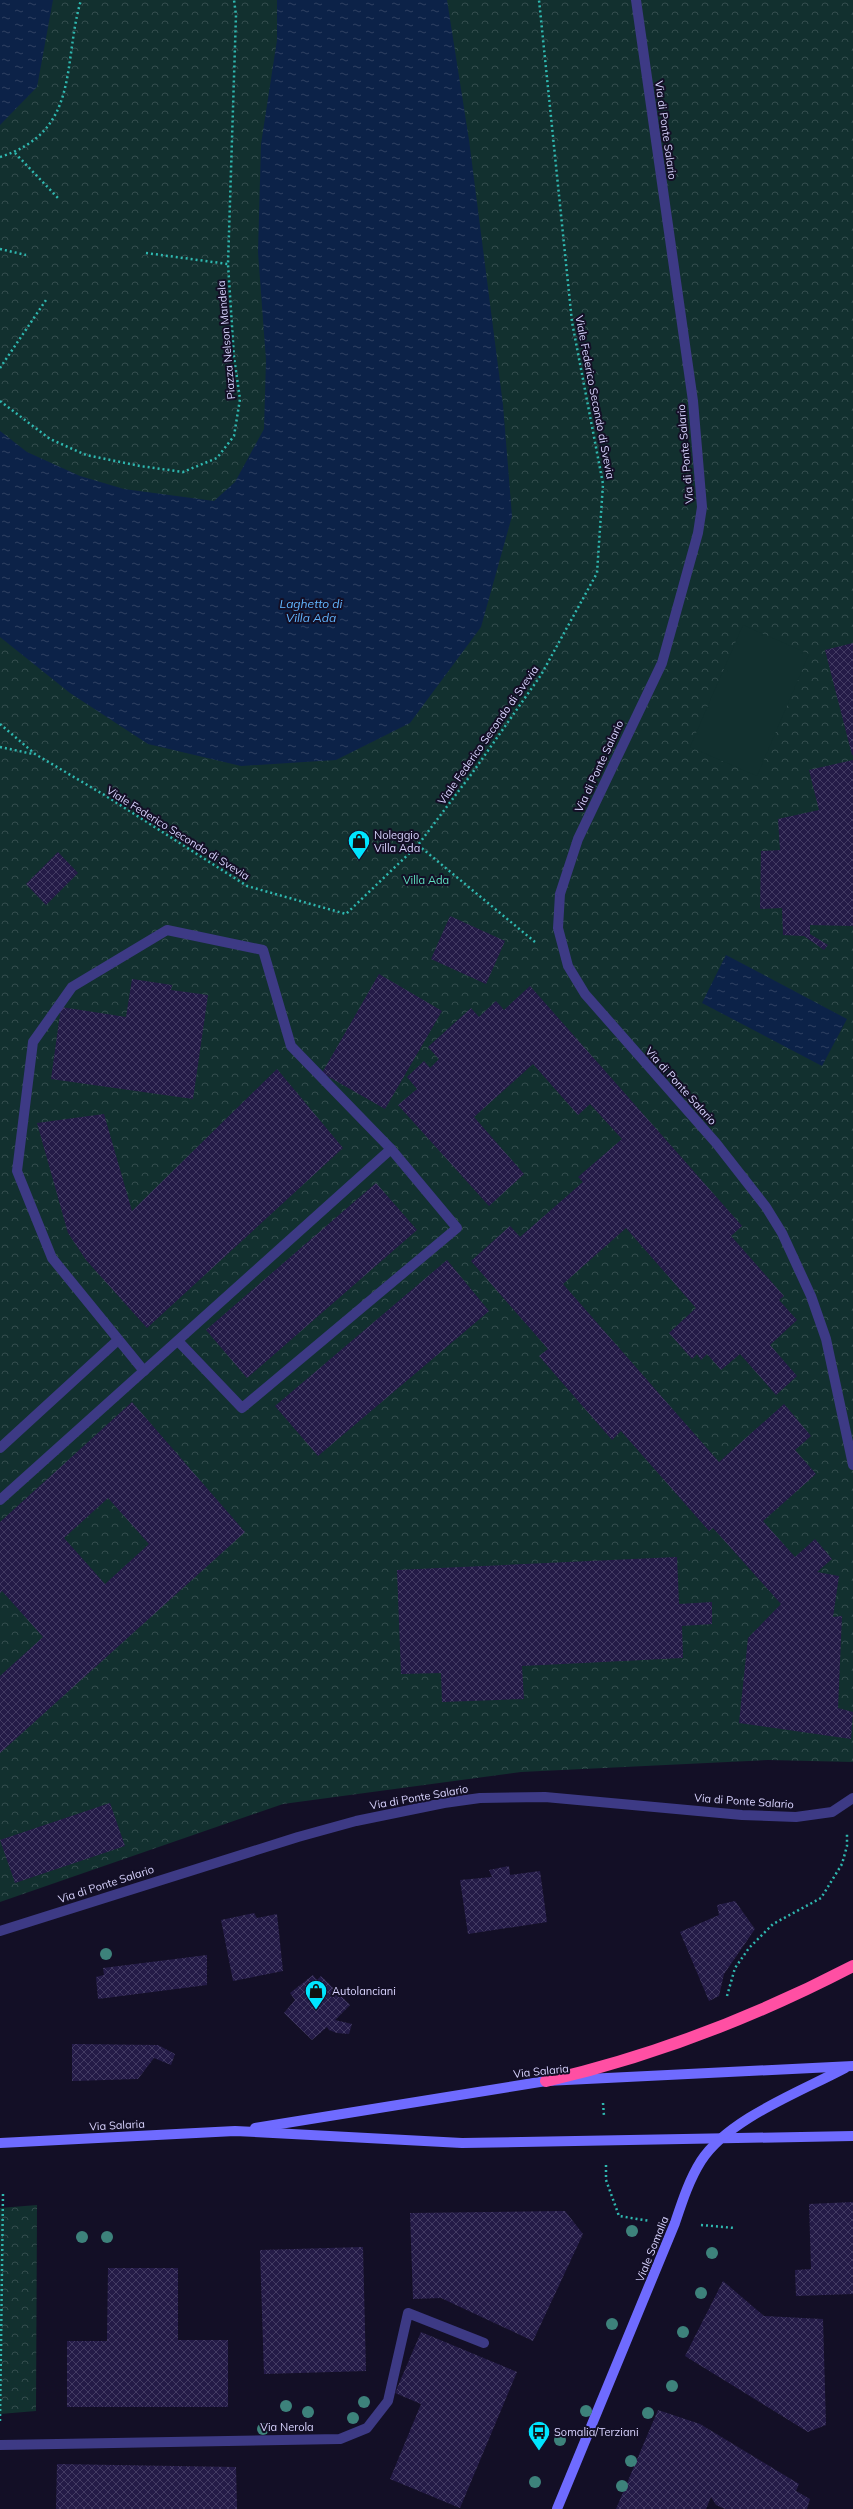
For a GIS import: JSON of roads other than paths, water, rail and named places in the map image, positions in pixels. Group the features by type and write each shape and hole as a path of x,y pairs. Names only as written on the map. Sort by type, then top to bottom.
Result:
{"highway":[{"path":"546,2081 602,2068 662,2050 789,1998 853,1966"}],"main road":[{"name":"Via Salaria","path":"235,2131 546,2081 851,2066"},
{"name":"Viale Somalia","path":"557,2509 676,2223 692,2176 701,2162 720,2138 743,2122 851,2066"},
{"name":"Via Salaria","path":"0,2143 235,2131 462,2143 853,2136"}],"street":[{"name":"Via di Ponte Salario","path":"636,0 693,401 702,507 698,533 662,663 604,781 566,870 558,906 558,928 568,966 585,994 748,1183 782,1233 811,1296 826,1339 840,1394 853,1465"},
{"path":"144,1371 52,1258 17,1171 33,1042 72,987 167,930 263,950 290,1046 391,1149 457,1228 242,1408 178,1341"},
{"path":"0,1500 391,1149"},
{"path":"0,1448 118,1340"},
{"name":"Via di Ponte Salario","path":"0,1931 356,1820 444,1803 486,1797 545,1797 742,1815 796,1817 832,1812 853,1798"},
{"name":"Via Nerola","path":"0,2445 340,2439 367,2428 388,2401 408,2313 484,2343"}],"water":[{"path":"0,0 53,0 37,87 0,125"},
{"name":"Laghetto di Villa Ada","path":"277,0 447,0 469,140 503,405 512,516 481,627 410,723 336,760 241,766 148,744 70,693 0,637 0,431 27,452 80,476 124,489 214,501 235,482 264,429 266,360 258,252 261,144 277,40"},
{"path":"726,955 847,1019 822,1066 702,1003"}],"place":[{"name":"Noleggio Villa Ada","path":"359,860"},
{"name":"Autolanciani","path":"316,2010"},
{"name":"Somalia/Terziani","path":"539,2452"}],"park label":[{"name":"Villa Ada","path":"426,880"}]}
